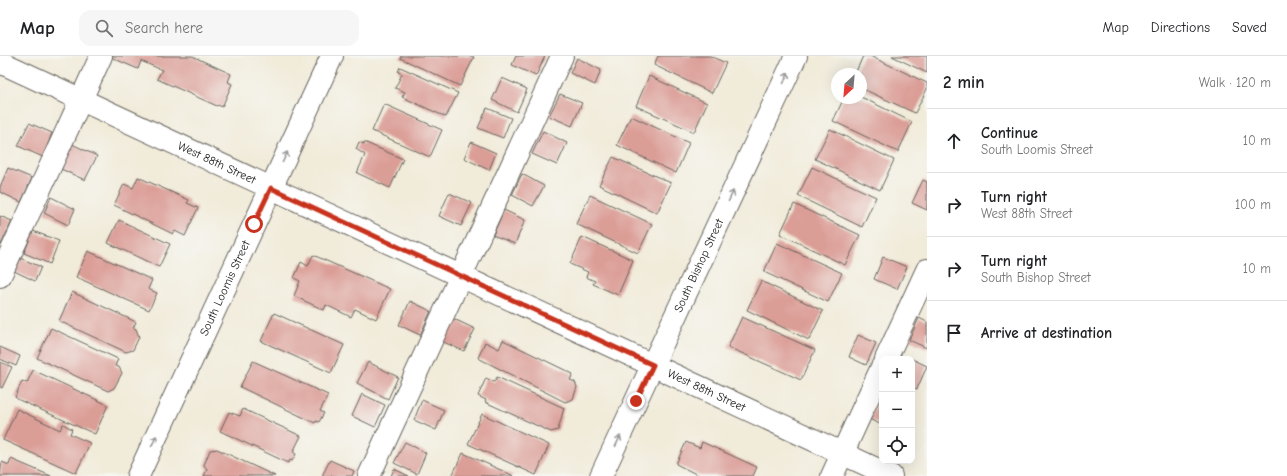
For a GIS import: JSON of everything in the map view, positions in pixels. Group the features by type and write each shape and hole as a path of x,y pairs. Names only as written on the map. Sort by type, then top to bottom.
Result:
{"street":[{"path":"0,276 101,56"},
{"name":"South Loomis Street","path":"138,476 332,56"},
{"path":"369,476 562,56"},
{"name":"South Bishop Street","path":"601,476 796,56"},
{"name":"West 88th Street","path":"0,62 891,476"},
{"path":"887,356 927,270"},
{"path":"832,476 879,373"}],"building":[{"path":"108,56 192,56 231,74 228,82 232,84 222,107 217,106 157,79 162,70 141,61 138,69"},
{"path":"401,56 474,57 460,86 400,58"},
{"path":"516,56 545,56 536,76 512,65"},
{"path":"658,56 710,56 726,63 712,93 654,65"},
{"path":"863,56 870,56 927,83 927,89 915,113 867,91 867,68 858,68"},
{"path":"892,56 927,56 927,73"},
{"path":"577,58 601,70 595,85 570,73"},
{"path":"400,67 458,93 446,117 402,97 405,92 395,88 402,74 398,72"},
{"path":"649,76 707,103 694,132 636,106"},
{"path":"502,78 527,89 517,112 492,100"},
{"path":"560,94 582,103 572,126 549,116"},
{"path":"867,100 912,122 898,152 833,121 841,104 867,104"},
{"path":"384,104 442,130 430,157 372,131"},
{"path":"487,108 511,118 503,138 478,128"},
{"path":"631,116 689,143 676,173 617,145"},
{"path":"29,123 52,133 43,157 18,146"},
{"path":"830,129 894,160 880,190 815,159"},
{"path":"543,131 567,143 557,165 532,154"},
{"path":"359,142 364,144 364,142 403,159 390,188 357,173 365,155 356,149"},
{"path":"471,142 496,153 489,170 464,158"},
{"path":"72,144 97,156 85,180 61,169"},
{"path":"613,157 671,183 657,213 599,185"},
{"path":"812,167 876,197 862,227 798,196"},
{"path":"8,168 32,178 21,202 0,192 0,187"},
{"path":"522,174 544,186 533,206 512,195"},
{"path":"138,177 189,200 187,203 198,208 185,236 175,231 173,234 114,205 124,184 133,188"},
{"path":"923,180 927,182 927,210 912,203"},
{"path":"449,193 472,203 461,226 439,216"},
{"path":"590,195 652,224 638,253 576,224"},
{"path":"51,197 75,209 68,225 44,213"},
{"path":"794,204 860,235 845,265 780,234"},
{"path":"504,210 525,220 515,244 493,235"},
{"path":"0,216 12,221 1,245 0,244"},
{"path":"119,220 170,244 159,267 108,243"},
{"path":"33,231 59,241 50,264 24,253"},
{"path":"582,237 633,260 618,295 593,284 595,281 586,277 588,272 570,264"},
{"path":"777,243 842,273 828,302 764,272"},
{"path":"88,251 152,280 148,289 157,293 149,310 76,277"},
{"path":"313,255 390,289 376,319 355,309 351,317 326,305 324,310 294,296 300,281 294,278 301,262 308,266"},
{"path":"18,257 41,267 35,281 12,270"},
{"path":"883,257 907,267 897,289 874,279"},
{"path":"761,281 823,311 809,340 747,310"},
{"path":"72,292 136,322 133,328 136,329 139,337 133,350 126,352 59,321"},
{"path":"410,301 431,311 420,335 399,325"},
{"path":"274,313 344,345 331,373 261,341"},
{"path":"742,317 815,350 801,380 728,347"},
{"path":"452,318 475,329 464,351 441,341"},
{"path":"919,318 927,322 927,348 909,340"},
{"path":"51,328 118,359 115,366 119,367 122,373 114,388 108,391 37,358"},
{"path":"858,335 876,343 866,365 849,357"},
{"path":"503,340 573,374 570,380 575,382 577,387 573,399 565,402 478,358 485,342 499,349"},
{"path":"0,347 20,356 16,366 0,359"},
{"path":"915,360 927,366 917,389 915,388"},
{"path":"253,361 328,395 320,411 324,413 319,422 316,421 315,423 240,387"},
{"path":"0,362 12,367 2,388 0,387"},
{"path":"368,362 398,377 388,399 357,383"},
{"path":"33,370 108,405 95,434 15,397 22,381 27,383"},
{"path":"497,377 564,408 558,430 551,432 485,402 486,400 478,396 486,378 494,382"},
{"path":"362,394 385,405 375,427 352,416"},
{"path":"879,399 879,424 869,419"},
{"path":"422,400 444,410 436,430 414,420"},
{"path":"17,409 60,430 63,424 72,429 70,434 90,443 76,473 3,440"},
{"path":"243,409 301,436 293,452 296,454 292,461 290,460 288,463 220,431 229,412 240,416"},
{"path":"482,414 549,445 536,475 468,444"},
{"path":"405,442 426,453 417,474 394,463"},
{"path":"686,442 700,448 702,442 757,467 753,476 700,476 676,464"},
{"path":"217,449 275,476 204,476 207,469 204,465 210,450"},
{"path":"463,453 514,476 452,476"},
{"path":"11,459 51,476 0,476 2,462 9,465"},
{"path":"330,460 354,471 352,476 322,476"},
{"path":"394,469 409,476 391,476"}],"route":[{"path":"254,224 271,188 653,365 636,401"}]}
